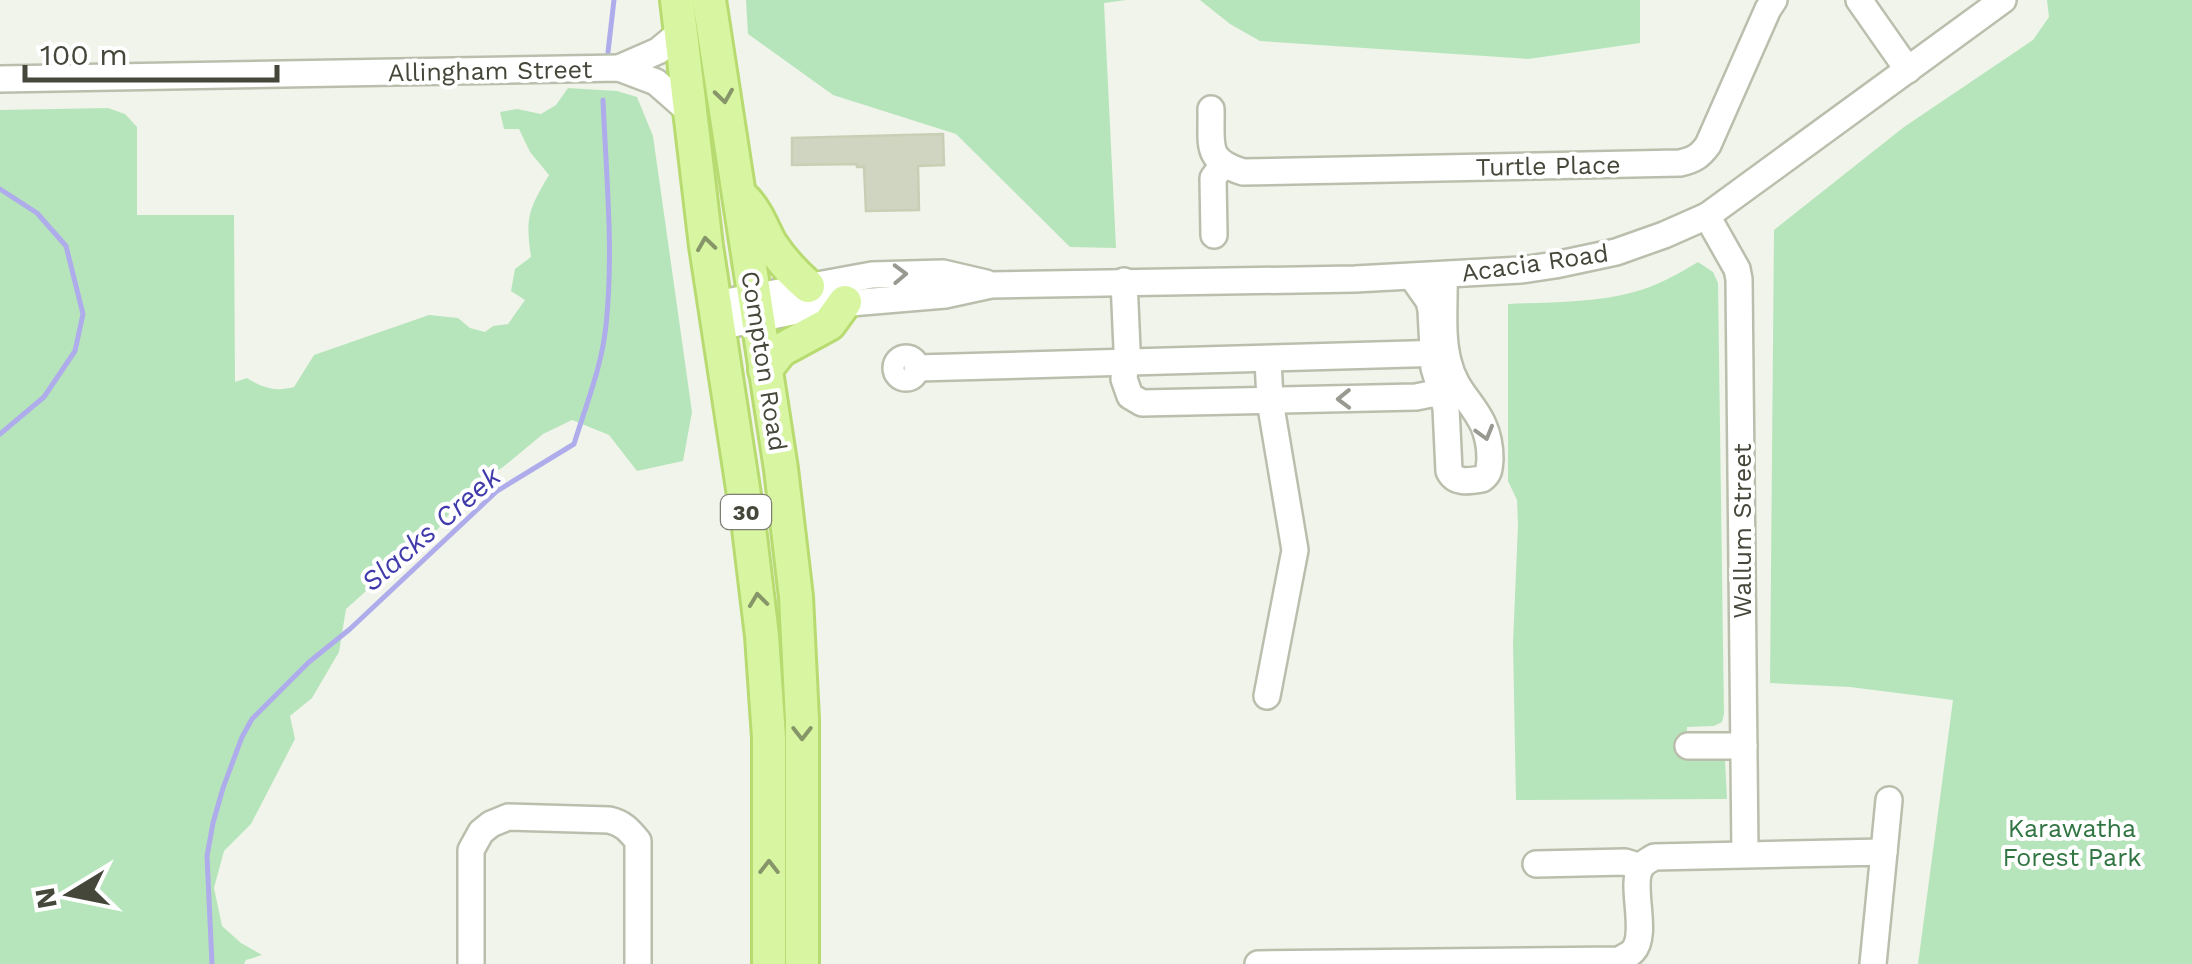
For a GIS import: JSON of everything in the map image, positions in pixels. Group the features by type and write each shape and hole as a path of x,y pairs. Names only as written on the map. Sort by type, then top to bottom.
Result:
{"main road":[{"name":"Compton Road","path":"710,0 792,554 800,636 802,964"},
{"name":"Compton Road","path":"679,16 765,666 769,964"},
{"path":"738,194 756,212 789,268 808,286"},
{"path":"765,370 781,350 830,324 845,302"}],"street":[{"name":"Turtle Place","path":"1222,166 1243,172 1692,160 1708,145 1774,0"},
{"path":"1859,0 1908,70"},
{"name":"Acacia Road","path":"717,316 756,309 945,295 991,284 1444,276 1520,270 1603,255 1706,216 2004,0"},
{"name":"Allingham Street","path":"0,79 620,68 658,52 679,16"},
{"name":"Allingham Street","path":"620,68 656,82 689,110"},
{"path":"1211,109 1212,151 1222,166 1213,178 1214,235"},
{"name":"Wallum Street","path":"1706,216 1739,279 1745,854"},
{"name":"Acacia Road","path":"756,309 808,286 855,276 943,273 991,284"},
{"path":"1412,277 1431,310 1440,353 1484,423 1489,444 1489,471 1485,478 1458,480 1450,475 1448,466 1446,408 1434,368 1440,353 1444,276"},
{"path":"1124,281 1124,378 1128,391 1142,403 1416,397 1441,392"},
{"path":"916,368 1440,353"},
{"path":"1267,696 1295,550 1270,400 1268,359"},
{"path":"1688,746 1744,746"},
{"path":"1873,964 1889,800"},
{"path":"472,964 471,850 481,832 508,817 620,822 638,841 638,964"},
{"path":"1258,964 1634,958 1639,931 1640,867 1654,857 1884,852"},
{"path":"1536,864 1625,862 1640,867"}],"green space":[{"path":"746,0 1126,0 1104,3 1116,248 1070,247 956,134 833,95 748,34"},
{"path":"1200,0 1640,0 1640,43 1528,59 1260,41"},
{"name":"Karawatha Forest Park","path":"2047,0 2192,0 2192,964 1918,964 1953,700 1850,687 1770,683 1774,230 1904,127 2033,40 2049,17"},
{"path":"568,88 617,91 637,97 653,136 692,412 683,461 637,471 609,435 572,420 543,434 503,467 464,491 416,554 385,574 346,609 339,652 312,698 290,716 295,739 251,824 224,851 214,888 222,926 262,955 244,964 0,964 0,110 108,108 125,114 137,127 137,215 234,215 235,382 247,378 264,387 281,389 294,387 314,355 429,315 458,318 470,328 485,332 493,326 508,324 525,300 511,291 515,269 531,257 530,214 549,175 530,152 519,129 504,129 500,112 517,109 541,114 556,105"},
{"path":"1698,262 1713,272 1718,283 1724,714 1722,722 1714,726 1687,727 1687,756 1725,760 1727,799 1516,800 1513,643 1518,525 1517,500 1508,481 1508,304 1619,296 1659,283"}],"building":[{"path":"943,134 944,165 918,166 919,210 866,211 864,167 857,164 792,165 792,138"}],"waterway":[{"name":"Slacks Creek","path":"608,52 614,0"},
{"name":"Slacks Creek","path":"212,964 207,856 223,788 252,719 497,491 574,444 606,325 609,241 603,100"},
{"path":"0,189 37,213 66,246 83,314 75,351 44,397 0,434"}]}
